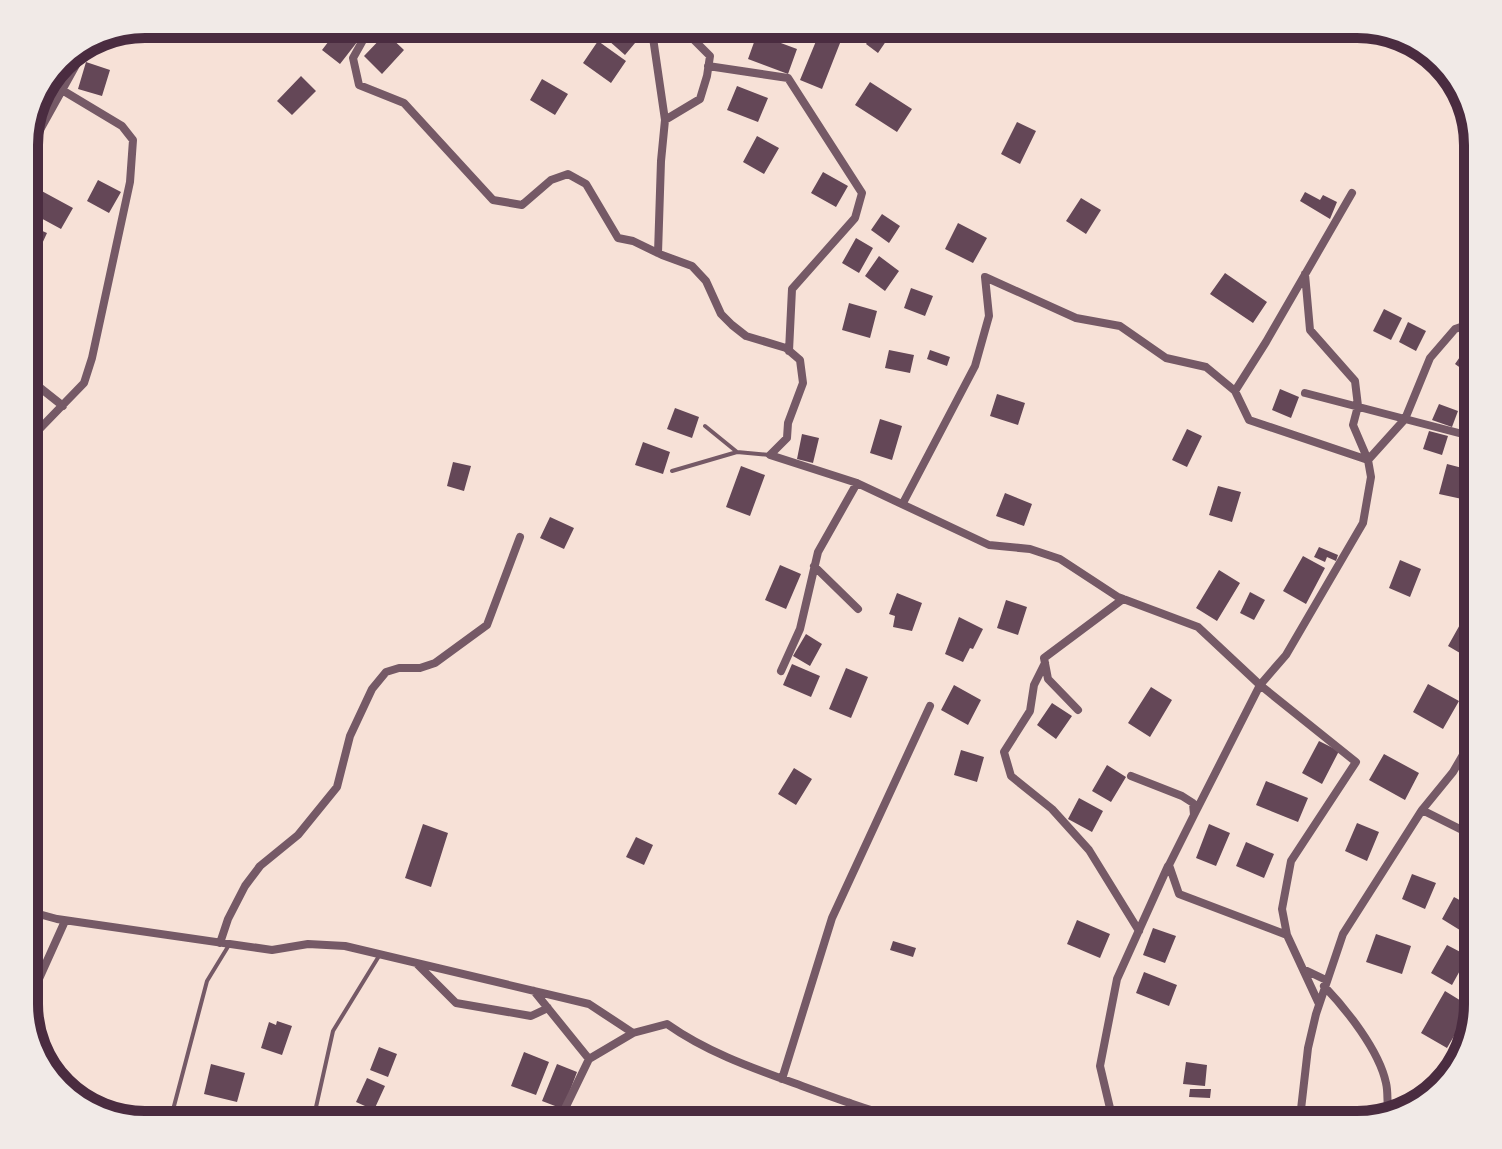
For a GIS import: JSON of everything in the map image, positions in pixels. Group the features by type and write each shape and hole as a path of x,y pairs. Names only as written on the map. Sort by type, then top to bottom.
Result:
{"street":[{"path":"363,38 353,58 359,85 404,103 493,200 522,205 551,180 568,174 586,184 618,238 633,241 692,266 706,281 721,314 746,336 789,351 800,360 803,383 788,423 787,438 770,455 857,483 989,545 1030,549 1060,559 1123,599 1198,627 1260,685 1356,762 1291,861 1282,909 1287,935 1319,1004"},
{"path":"653,38 665,120 658,253"},
{"path":"665,120 700,99 710,56 692,38"},
{"path":"40,126 77,63"},
{"path":"708,66 788,78 862,193 855,218 792,289 789,351"},
{"path":"65,74 73,70"},
{"path":"38,431 84,383 130,182 133,140 122,126 62,90"},
{"path":"1235,391 1352,193"},
{"path":"1111,1111 1100,1066 1117,979 1169,865 1260,685 1286,655 1363,523 1371,477 1368,460 1353,425 1358,406 1355,381 1310,330 1305,273"},
{"path":"903,503 975,366 989,316 985,277 1076,318 1120,326 1166,358 1206,367 1235,391 1249,420 1368,460"},
{"path":"1368,460 1405,419 1430,358 1455,329 1464,326"},
{"path":"38,386 63,406"},
{"path":"1305,393 1463,434 1464,437"},
{"path":"781,671 800,629 818,552 857,483"},
{"path":"224,944 228,919 252,876 298,835 337,787 350,736 372,689 386,672 435,663 487,625 520,537"},
{"path":"814,566 858,609"},
{"path":"1078,710 1048,679 1044,658 1123,599"},
{"path":"1045,663 1034,685 1030,711 1004,752 1011,776 1052,809 1089,850 1139,931"},
{"path":"782,1079 832,918 930,706"},
{"path":"1301,1111 1308,1048 1325,983 1343,934 1422,810 1464,753"},
{"path":"1131,776 1182,796 1193,803 1194,815"},
{"path":"1422,810 1464,831"},
{"path":"1169,865 1179,894 1287,935"},
{"path":"38,914 65,921 272,950 308,944 345,946 589,1004 633,1033"},
{"path":"38,981 65,921"},
{"path":"415,962 456,1003 531,1016 548,1008"},
{"path":"1302,969 1325,983 1353,1021 1378,1062 1392,1104"},
{"path":"534,991 589,1059"},
{"path":"564,1111 589,1059 633,1033 667,1024 696,1044 782,1079 878,1111"},
{"path":"845,1111 850,1103"}],"lane":[{"path":"705,426 737,452"},
{"path":"672,471 737,452 770,455"},
{"path":"173,1111 207,981 224,944"},
{"path":"315,1111 333,1031 380,954"}],"building":[{"path":"331,38 360,38 340,64 322,50"},
{"path":"381,38 391,38 404,50 382,74 364,56"},
{"path":"606,38 639,38 625,55"},
{"path":"756,38 768,38 797,49 788,74 748,59"},
{"path":"817,38 842,38 822,89 800,80"},
{"path":"870,38 888,38 878,53 866,44"},
{"path":"598,41 626,61 611,83 583,63"},
{"path":"86,62 110,70 102,96 78,89"},
{"path":"301,76 316,91 292,115 277,101"},
{"path":"542,79 568,94 555,115 530,100"},
{"path":"870,82 912,109 897,132 855,105"},
{"path":"737,86 768,98 758,122 727,110"},
{"path":"1017,122 1036,131 1020,164 1001,154"},
{"path":"757,136 779,148 764,174 743,162"},
{"path":"823,172 848,186 836,207 811,193"},
{"path":"98,180 121,192 109,213 87,201"},
{"path":"38,189 73,208 61,229 38,217"},
{"path":"1305,192 1320,200 1323,195 1337,202 1330,219 1300,201"},
{"path":"1081,198 1101,210 1086,234 1066,221"},
{"path":"882,214 900,226 889,243 871,230"},
{"path":"958,223 987,238 973,263 945,249"},
{"path":"38,229 47,233 38,253"},
{"path":"856,238 873,248 859,273 842,263"},
{"path":"879,256 899,271 885,291 865,276"},
{"path":"1225,273 1267,302 1253,323 1210,294"},
{"path":"911,288 933,296 925,316 904,308"},
{"path":"849,303 877,311 870,338 842,330"},
{"path":"1384,309 1402,318 1391,340 1373,331"},
{"path":"1408,322 1426,331 1416,351 1399,342"},
{"path":"889,350 914,355 910,373 885,368"},
{"path":"930,350 950,357 947,366 927,359"},
{"path":"1464,351 1464,370 1455,364"},
{"path":"1280,389 1299,397 1291,418 1272,410"},
{"path":"997,394 1025,403 1018,425 990,416"},
{"path":"1439,404 1458,411 1452,427 1432,420"},
{"path":"675,408 699,417 692,438 667,429"},
{"path":"880,419 902,426 892,460 870,453"},
{"path":"1187,429 1202,436 1187,467 1172,460"},
{"path":"1429,431 1448,436 1442,455 1423,449"},
{"path":"802,434 819,438 813,463 797,459"},
{"path":"643,442 670,452 663,474 635,465"},
{"path":"453,462 471,466 464,491 447,486"},
{"path":"1447,464 1464,468 1462,499 1439,494"},
{"path":"741,466 765,475 750,516 726,507"},
{"path":"1218,486 1241,492 1232,522 1209,515"},
{"path":"1005,493 1032,504 1024,526 996,516"},
{"path":"550,517 574,528 564,549 540,538"},
{"path":"1319,547 1338,555 1336,561 1327,557 1325,562 1314,557"},
{"path":"1303,556 1325,568 1306,604 1283,591"},
{"path":"1400,560 1421,569 1410,597 1389,588"},
{"path":"780,565 801,574 786,609 765,600"},
{"path":"1219,570 1240,583 1217,621 1196,608"},
{"path":"1250,592 1265,600 1254,620 1240,613"},
{"path":"897,593 922,603 912,631 893,627 895,616 889,614"},
{"path":"1006,600 1027,607 1018,635 997,628"},
{"path":"959,617 983,629 963,662 945,654"},
{"path":"1462,621 1464,622 1464,655 1448,646"},
{"path":"806,634 822,644 810,666 793,656"},
{"path":"792,664 820,676 811,697 783,685"},
{"path":"846,668 868,677 851,718 829,709"},
{"path":"1428,684 1459,701 1443,729 1413,712"},
{"path":"954,685 981,700 968,725 941,710"},
{"path":"1151,687 1172,700 1150,737 1128,723"},
{"path":"1052,703 1072,716 1056,739 1037,725"},
{"path":"1319,741 1339,751 1322,784 1302,773"},
{"path":"961,750 984,757 977,782 954,775"},
{"path":"1384,754 1419,773 1405,800 1369,780"},
{"path":"1107,765 1126,777 1111,802 1092,791"},
{"path":"794,768 812,779 796,805 778,794"},
{"path":"1266,781 1308,798 1298,822 1256,805"},
{"path":"1079,798 1103,811 1092,832 1068,819"},
{"path":"1357,823 1379,832 1367,861 1345,851"},
{"path":"423,824 448,833 431,887 405,878"},
{"path":"1209,824 1230,833 1216,866 1196,858"},
{"path":"636,837 653,845 644,865 626,857"},
{"path":"1246,842 1274,854 1264,878 1236,866"},
{"path":"1412,874 1436,883 1425,909 1402,899"},
{"path":"1454,897 1464,902 1463,932 1442,919"},
{"path":"1077,920 1110,934 1100,958 1067,944"},
{"path":"1153,928 1176,936 1165,963 1143,955"},
{"path":"1376,934 1411,946 1402,974 1366,962"},
{"path":"893,941 916,948 913,957 890,950"},
{"path":"1447,945 1464,954 1464,963 1452,985 1431,973"},
{"path":"1144,972 1177,985 1169,1006 1136,993"},
{"path":"1445,991 1464,1003 1462,1022 1447,1048 1421,1033"},
{"path":"277,1021 292,1026 282,1055 261,1048 269,1022 276,1025"},
{"path":"379,1047 397,1054 388,1077 370,1070"},
{"path":"524,1052 549,1062 536,1095 511,1086"},
{"path":"1186,1062 1207,1065 1205,1086 1183,1084"},
{"path":"211,1064 245,1073 237,1102 204,1094"},
{"path":"557,1064 577,1072 563,1109 542,1101"},
{"path":"367,1078 385,1086 374,1110 356,1102"},
{"path":"1190,1089 1211,1089 1210,1098 1189,1097"}]}
